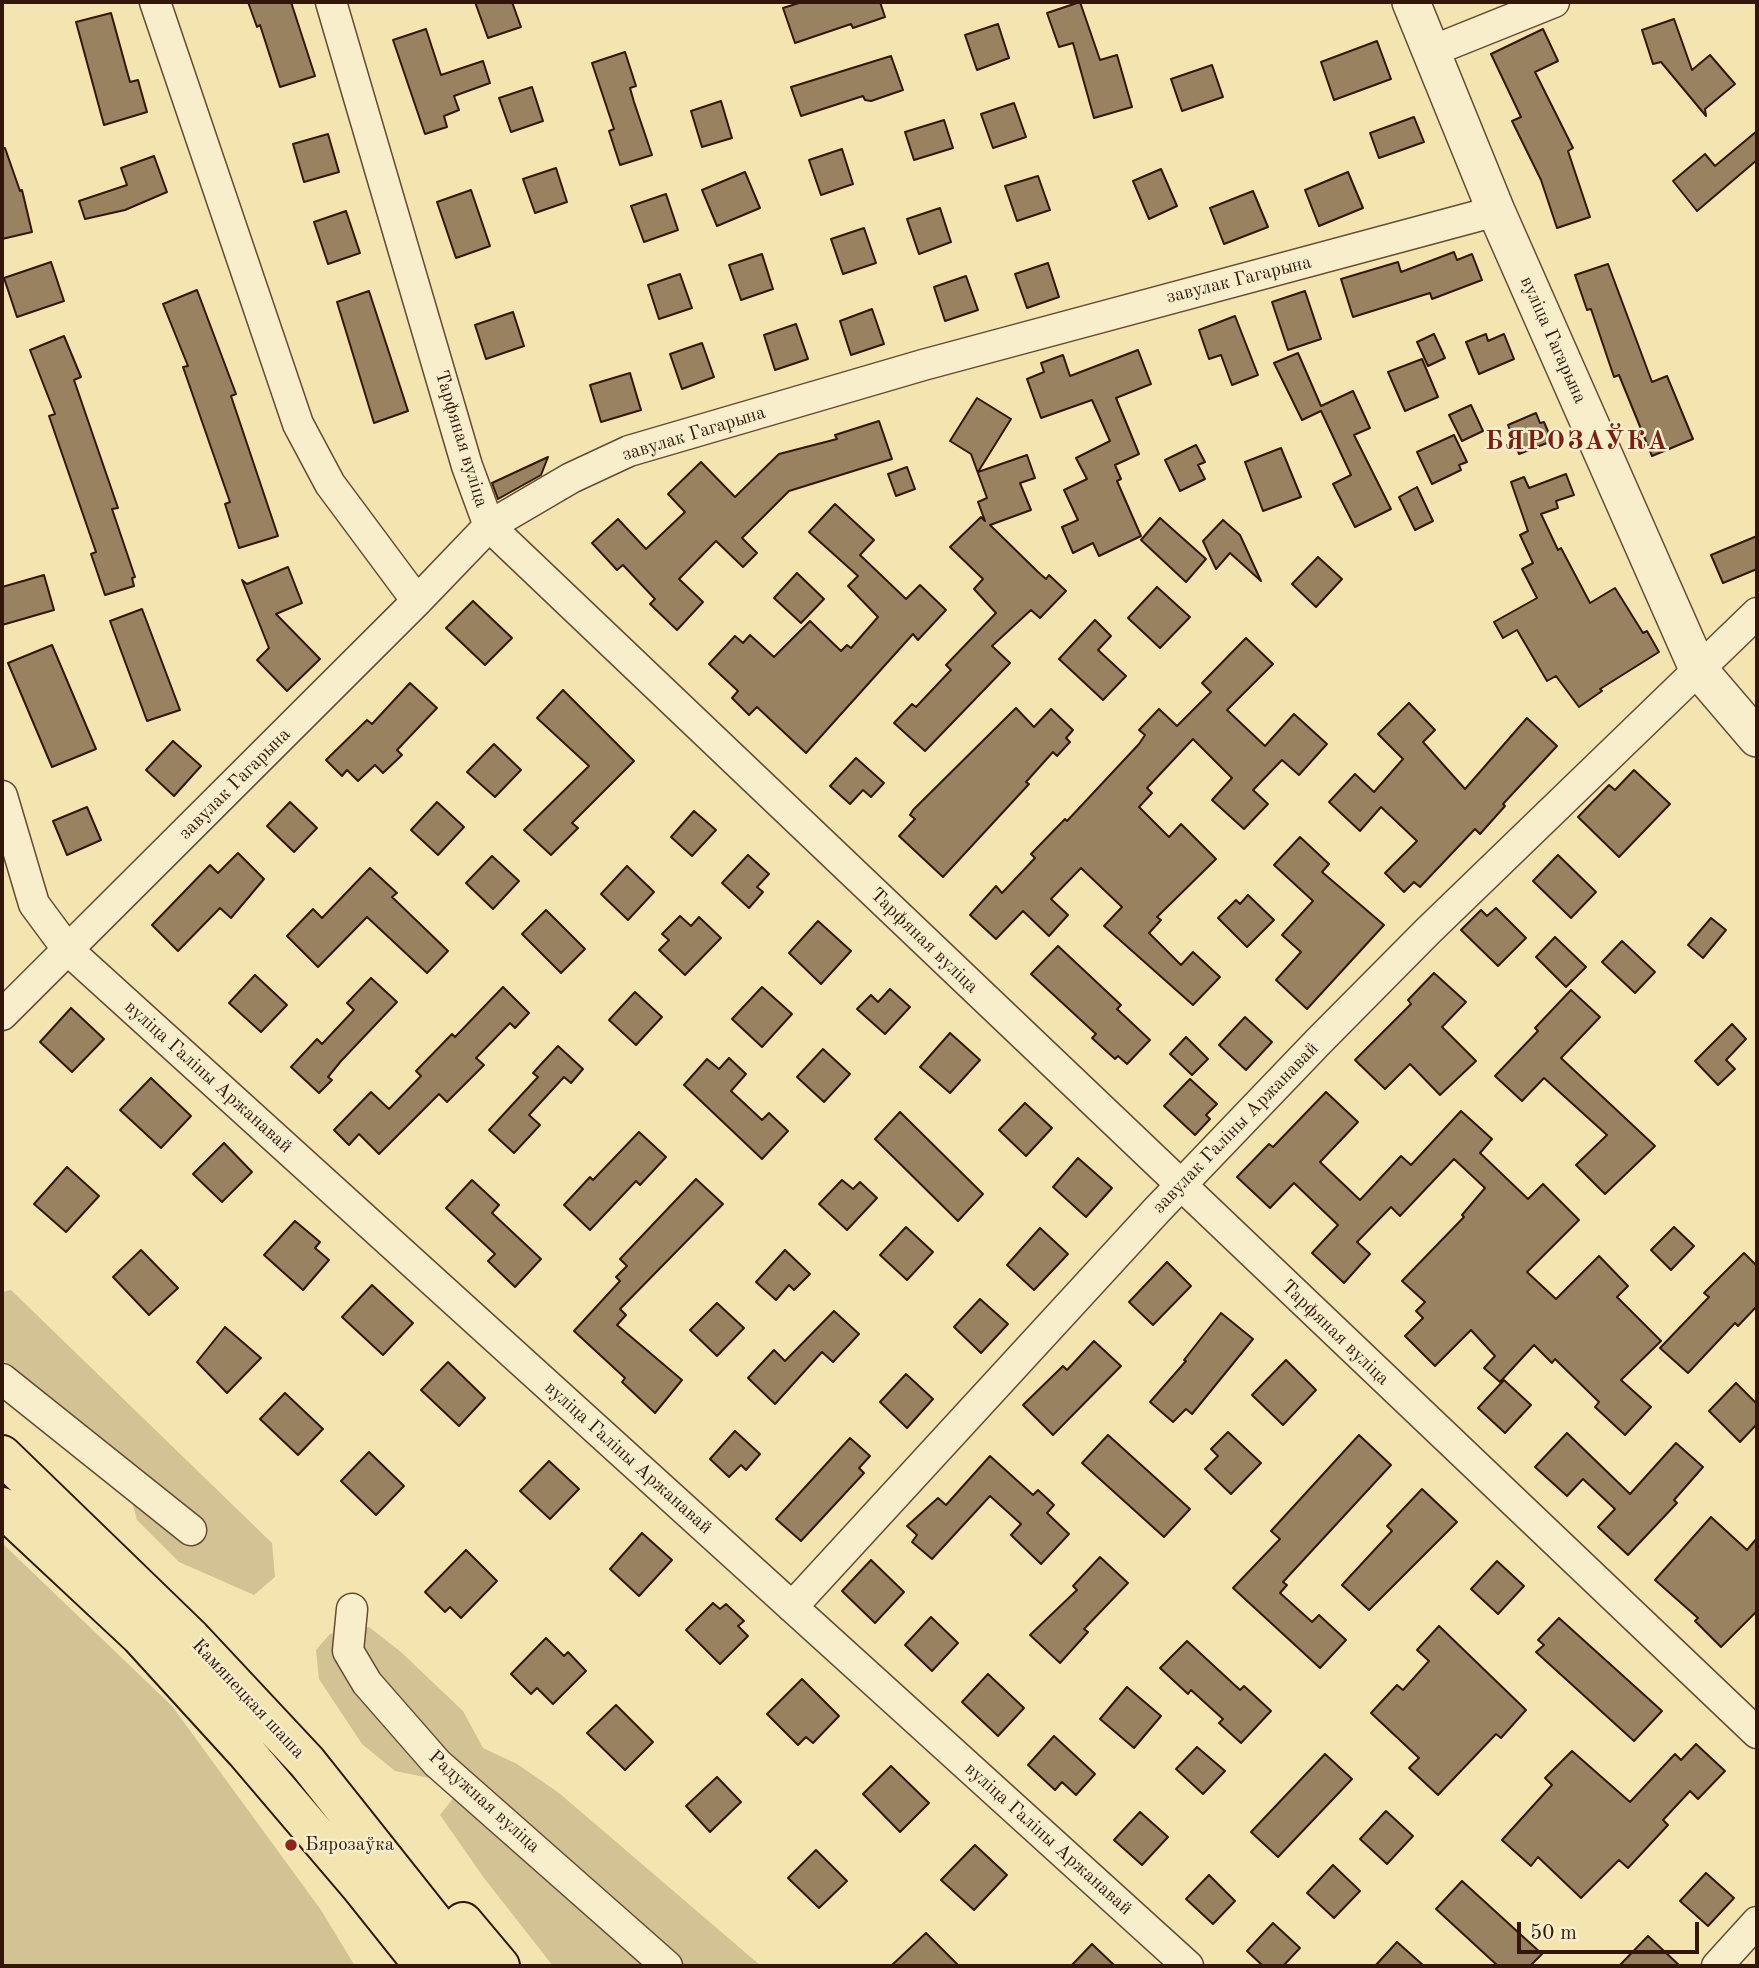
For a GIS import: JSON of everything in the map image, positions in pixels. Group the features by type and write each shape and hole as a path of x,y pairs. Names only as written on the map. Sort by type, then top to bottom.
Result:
{"main road":[{"name":"Камянецкая шаша","path":"2,1455 191,1638 334,1792 469,1966"},
{"name":"Камянецкая шаша","path":"2,1507 140,1636 245,1751 424,1966"},
{"path":"334,1792 386,1833 500,1966"},
{"path":"360,1886 384,1940 401,1966"}],"street":[{"path":"155,2 298,424 330,484 417,601"},
{"name":"Тарфяная вуліца","path":"331,2 467,466 489,526 1757,1733"},
{"name":"вуліца Гагарына","path":"1411,2 1496,211 1698,668 1757,738"},
{"path":"1432,51 1554,2"},
{"name":"завулак Гагарына","path":"2,1015 489,526 571,478 629,451 1099,316 1496,211"},
{"name":"завулак Галіны Аржанавай","path":"792,1607 1181,1186 1427,931 1757,613"},
{"name":"вуліца Галіны Аржанавай","path":"2,796 34,904 68,950 1188,1966"},
{"path":"2,1379 191,1530"},
{"name":"Радужная вуліца","path":"352,1609 348,1651 367,1684 437,1763 667,1966"},
{"path":"1717,1966 1757,1922"}],"shaded area":[{"path":"11,1290 272,1543 275,1577 254,1595 179,1562 137,1520 120,1459 2,1359 2,1292"},
{"path":"2,1543 172,1706 321,1910 355,1966 2,1966"},
{"path":"369,1627 401,1652 463,1711 483,1748 517,1764 559,1793 761,1966 553,1966 484,1878 440,1815 455,1796 444,1781 395,1771 362,1744 319,1679 316,1650 330,1634"}],"building":[{"path":"248,2 291,2 315,76 280,87 260,25 257,27"},
{"path":"475,2 512,2 521,27 488,38"},
{"path":"802,2 880,2 885,17 853,28 851,24 795,43 783,8"},
{"path":"1080,2 1100,60 1117,55 1132,107 1094,118 1073,43 1059,47 1047,13"},
{"path":"111,13 130,82 138,80 147,112 104,125 76,22"},
{"path":"1674,19 1692,70 1710,55 1735,84 1705,109 1706,116 1661,62 1653,64 1642,30"},
{"path":"998,24 1009,58 977,70 965,35"},
{"path":"426,29 441,75 483,61 490,83 454,96 459,110 444,116 447,127 425,134 393,40"},
{"path":"1543,29 1558,61 1535,72 1573,148 1568,151 1590,217 1557,228 1541,180 1512,121 1521,117 1491,54"},
{"path":"1377,41 1391,79 1334,100 1321,62"},
{"path":"625,52 636,86 630,88 652,155 620,165 609,131 614,129 592,63"},
{"path":"891,56 903,90 871,101 865,100 863,96 801,116 791,87"},
{"path":"1212,65 1223,97 1182,111 1171,79"},
{"path":"532,87 543,121 511,132 499,98"},
{"path":"721,101 732,138 702,147 691,111"},
{"path":"1014,103 1026,137 993,148 981,114"},
{"path":"1414,117 1424,142 1379,158 1370,133"},
{"path":"944,120 953,148 914,160 905,132"},
{"path":"1757,131 1757,160 1697,211 1673,181 1705,154 1715,166"},
{"path":"328,134 339,172 304,182 293,144"},
{"path":"2,148 5,148 20,191 22,190 32,232 2,239"},
{"path":"842,149 853,184 821,195 809,160"},
{"path":"154,156 167,192 125,210 85,219 79,201 127,185 121,168"},
{"path":"556,168 567,202 535,213 523,179"},
{"path":"1161,169 1177,206 1149,219 1133,181"},
{"path":"745,172 760,208 717,226 702,190"},
{"path":"1348,172 1363,208 1319,226 1305,190"},
{"path":"1038,176 1050,210 1017,221 1005,186"},
{"path":"471,190 490,246 456,258 437,202"},
{"path":"1253,191 1268,227 1224,244 1210,208"},
{"path":"666,194 678,230 644,242 631,206"},
{"path":"940,208 951,242 919,254 907,219"},
{"path":"346,211 360,253 328,264 314,222"},
{"path":"864,228 876,263 843,274 831,239"},
{"path":"1454,252 1457,260 1472,254 1482,280 1432,299 1430,293 1353,317 1341,279 1398,262 1401,272"},
{"path":"762,254 773,289 741,300 729,265"},
{"path":"51,262 64,301 17,317 4,278"},
{"path":"1048,263 1059,297 1027,308 1015,274"},
{"path":"1608,264 1652,382 1667,376 1693,439 1652,456 1619,375 1614,377 1591,309 1587,310 1575,275"},
{"path":"680,274 692,308 659,319 648,285"},
{"path":"966,276 978,310 945,321 934,287"},
{"path":"197,290 236,394 231,396 278,536 239,548 225,504 230,502 183,367 188,366 163,304"},
{"path":"369,291 408,411 374,423 337,302"},
{"path":"1305,291 1321,339 1288,350 1272,302"},
{"path":"872,309 884,344 851,355 840,321"},
{"path":"513,312 524,346 486,359 475,325"},
{"path":"1235,316 1258,375 1232,385 1221,355 1209,359 1199,330"},
{"path":"796,324 808,359 775,370 764,335"},
{"path":"1434,334 1445,358 1428,366 1417,342"},
{"path":"1486,334 1488,341 1504,334 1514,359 1479,374 1466,342"},
{"path":"64,336 81,377 74,380 118,508 112,509 135,577 132,578 134,586 105,595 91,554 96,552 49,416 55,414 30,350"},
{"path":"702,343 714,377 682,389 670,354"},
{"path":"1138,350 1151,384 1116,398 1139,454 1115,465 1121,479 1117,481 1141,536 1099,556 1093,543 1073,553 1062,527 1078,520 1064,490 1087,479 1076,458 1110,441 1092,400 1041,418 1027,379 1044,372 1041,363 1063,355 1070,376"},
{"path":"1298,353 1321,406 1353,391 1370,428 1354,435 1391,509 1355,527 1333,484 1351,475 1321,411 1302,420 1274,363"},
{"path":"1422,359 1438,397 1405,411 1388,372"},
{"path":"630,373 641,410 601,422 590,385"},
{"path":"977,398 1011,419 978,472 1027,455 1035,478 1020,483 1031,510 990,525 1046,579 1049,575 1066,591 1040,618 1031,610 992,646 1010,663 925,751 894,723 912,704 916,707 951,670 946,665 996,613 974,589 983,579 950,547 981,517 985,521 978,502 987,498 971,454 950,441"},
{"path":"1471,405 1483,431 1462,441 1449,415"},
{"path":"1536,413 1540,423 1544,422 1552,441 1519,454 1508,425"},
{"path":"879,421 892,459 789,491 742,538 757,553 743,567 716,541 679,579 703,602 677,630 650,604 655,599 623,565 617,570 592,543 618,519 646,549 685,512 668,494 701,462 735,497 779,454 837,439 835,435"},
{"path":"1454,435 1467,462 1459,465 1461,470 1432,484 1417,452"},
{"path":"1196,445 1205,462 1198,465 1205,479 1180,491 1165,460"},
{"path":"1281,448 1301,497 1263,511 1245,462"},
{"path":"548,457 541,475 498,499 492,483"},
{"path":"907,467 915,489 896,496 888,474"},
{"path":"1566,474 1574,495 1556,501 1558,508 1541,514 1558,550 1561,548 1590,603 1615,588 1643,633 1647,631 1659,652 1600,689 1602,691 1579,707 1556,676 1547,681 1517,630 1503,638 1494,622 1537,598 1522,569 1533,563 1520,535 1528,531 1511,482 1524,477 1529,488"},
{"path":"1417,487 1433,521 1415,530 1399,497"},
{"path":"835,504 874,540 860,555 906,599 920,585 946,610 918,640 913,634 806,753 757,707 749,715 732,698 738,691 709,664 735,636 743,643 750,635 774,657 810,621 841,651 847,645 851,648 878,617 848,586 858,576 809,532"},
{"path":"1160,518 1206,559 1186,582 1141,540"},
{"path":"1223,520 1240,535 1261,581 1230,553 1216,569 1203,541"},
{"path":"1757,536 1757,569 1723,583 1711,555"},
{"path":"1318,557 1342,579 1316,607 1292,584"},
{"path":"288,567 302,603 276,614 320,659 287,691 257,660 269,648 242,580 247,584"},
{"path":"797,573 824,599 801,623 774,598"},
{"path":"44,575 54,610 2,625 2,587"},
{"path":"1157,587 1190,617 1160,648 1128,618"},
{"path":"473,601 512,638 485,665 446,628"},
{"path":"142,609 180,710 147,721 110,621"},
{"path":"1095,620 1111,636 1098,650 1126,676 1103,700 1059,659"},
{"path":"1246,638 1273,664 1227,710 1265,746 1294,714 1327,744 1299,775 1282,760 1253,790 1268,804 1244,829 1212,800 1232,778 1193,739 1147,788 1152,793 1139,807 1169,837 1181,824 1216,859 1157,917 1161,920 1149,933 1181,965 1193,952 1220,977 1193,1005 1104,926 1122,907 1081,868 1051,899 1068,915 1049,936 1023,911 996,939 970,915 996,886 1002,893 1035,858 1031,854 1065,819 1067,821 1139,744 1145,735 1139,730 1159,709 1177,726 1211,692 1202,683"},
{"path":"52,645 96,749 52,767 8,663"},
{"path":"410,683 437,708 397,750 402,755 383,773 375,765 358,781 347,770 342,776 326,760 367,720 372,724"},
{"path":"563,690 634,761 572,823 578,828 551,855 524,830 589,766 537,718"},
{"path":"1409,703 1435,730 1423,742 1465,789 1527,718 1557,746 1503,804 1505,806 1480,834 1475,829 1420,887 1414,882 1404,892 1385,873 1417,841 1381,807 1360,831 1329,802 1355,774 1374,792 1403,759 1378,734"},
{"path":"1016,708 1034,727 1051,709 1073,730 1066,738 1070,742 1057,756 1053,752 1026,782 1029,784 943,877 899,836 915,819 910,815 913,810"},
{"path":"173,741 201,766 174,796 146,770"},
{"path":"494,744 521,770 495,797 467,772"},
{"path":"856,758 884,783 871,797 863,790 850,804 830,786"},
{"path":"1634,770 1670,804 1619,857 1578,817 1609,785 1615,790"},
{"path":"290,802 317,828 294,852 267,826"},
{"path":"437,802 464,827 438,855 411,830"},
{"path":"87,807 101,840 67,855 53,821"},
{"path":"694,811 716,830 692,856 671,837"},
{"path":"1300,837 1329,864 1322,872 1384,925 1307,1009 1276,980 1301,952 1282,935 1313,901 1274,865"},
{"path":"238,853 264,879 231,918 220,908 178,951 152,925 210,865 218,873"},
{"path":"748,855 769,874 757,887 763,892 749,908 722,883"},
{"path":"1558,855 1596,892 1571,918 1533,881"},
{"path":"492,856 519,881 493,909 466,883"},
{"path":"627,866 654,892 628,920 601,894"},
{"path":"370,868 397,893 392,897 448,951 427,973 367,917 318,967 287,936 313,909 322,918"},
{"path":"1248,895 1274,920 1247,947 1218,918 1236,900 1240,904"},
{"path":"1496,908 1526,938 1498,966 1461,930 1481,910 1487,916"},
{"path":"546,910 585,949 561,973 522,934"},
{"path":"680,916 691,926 699,917 721,938 685,975 659,950 669,940 662,934"},
{"path":"1711,918 1726,930 1703,958 1688,945"},
{"path":"818,921 851,951 821,984 789,953"},
{"path":"1555,937 1586,967 1566,987 1536,957"},
{"path":"1622,941 1655,972 1635,993 1602,962"},
{"path":"1058,946 1121,1005 1117,1009 1150,1040 1127,1064 1118,1056 1115,1059 1092,1038 1096,1034 1031,974"},
{"path":"1434,973 1466,1002 1442,1027 1476,1061 1440,1095 1410,1064 1385,1089 1355,1060 1411,1004 1408,1000"},
{"path":"255,975 287,1005 261,1032 229,1003"},
{"path":"371,978 397,1002 341,1061 328,1077 332,1080 319,1093 291,1067 317,1039 322,1044 354,1010 347,1003"},
{"path":"503,987 529,1013 515,1028 510,1023 476,1058 484,1065 447,1102 439,1094 379,1154 359,1134 349,1145 334,1130 371,1092 389,1109 421,1076 416,1071 452,1034 455,1037"},
{"path":"762,987 792,1014 762,1047 732,1019"},
{"path":"890,989 910,1007 885,1034 857,1009 871,995 878,1002"},
{"path":"1571,990 1600,1017 1561,1058 1655,1146 1605,1194 1576,1165 1607,1135 1544,1078 1522,1101 1495,1076 1538,1031 1535,1028"},
{"path":"635,992 662,1017 636,1045 609,1020"},
{"path":"71,1008 104,1039 72,1072 40,1042"},
{"path":"1245,1017 1272,1042 1246,1070 1219,1045"},
{"path":"1732,1024 1746,1039 1726,1060 1735,1069 1718,1085 1695,1061"},
{"path":"950,1033 980,1060 950,1093 920,1067"},
{"path":"1186,1037 1208,1059 1192,1075 1170,1054"},
{"path":"558,1046 583,1069 571,1083 564,1077 529,1115 540,1125 514,1153 489,1130 538,1077 533,1073"},
{"path":"823,1049 850,1074 824,1102 797,1077"},
{"path":"729,1058 746,1074 731,1091 762,1120 769,1113 788,1131 762,1159 684,1085 707,1059 719,1069"},
{"path":"151,1078 191,1116 161,1148 120,1110"},
{"path":"1190,1079 1217,1104 1206,1115 1210,1119 1195,1135 1164,1106"},
{"path":"1326,1092 1358,1122 1320,1162 1360,1200 1401,1156 1411,1165 1461,1111 1492,1139 1480,1153 1528,1199 1543,1184 1579,1220 1527,1272 1556,1299 1599,1256 1628,1286 1617,1297 1661,1341 1621,1380 1651,1407 1625,1435 1595,1407 1599,1402 1555,1359 1552,1363 1534,1345 1500,1382 1484,1368 1495,1356 1471,1330 1435,1366 1405,1336 1423,1318 1416,1311 1425,1302 1402,1281 1464,1217 1462,1215 1485,1188 1454,1159 1400,1216 1391,1207 1357,1242 1370,1254 1344,1283 1312,1253 1338,1225 1294,1183 1270,1208 1237,1177 1269,1144 1273,1147"},
{"path":"1025,1103 1052,1128 1026,1156 999,1130"},
{"path":"900,1112 983,1194 958,1221 875,1139"},
{"path":"639,1132 666,1157 640,1185 636,1181 590,1230 564,1205 590,1177 593,1180"},
{"path":"224,1143 252,1172 222,1202 193,1174"},
{"path":"1078,1158 1112,1188 1086,1217 1053,1187"},
{"path":"67,1167 99,1196 66,1232 34,1204"},
{"path":"696,1179 723,1204 620,1309 626,1315 617,1325 682,1380 655,1413 622,1382 625,1378 574,1331 620,1281 616,1277 627,1266 620,1259"},
{"path":"472,1180 499,1205 492,1213 541,1259 515,1287 488,1261 495,1254 446,1208"},
{"path":"842,1180 853,1189 860,1182 877,1198 847,1230 819,1204"},
{"path":"295,1221 320,1242 315,1248 329,1260 303,1290 264,1255"},
{"path":"906,1227 933,1252 907,1280 880,1255"},
{"path":"1674,1227 1694,1246 1671,1270 1651,1250"},
{"path":"1040,1228 1068,1254 1034,1290 1007,1265"},
{"path":"141,1250 178,1288 149,1315 113,1277"},
{"path":"785,1250 810,1274 794,1290 789,1285 776,1300 756,1282"},
{"path":"1744,1253 1757,1266 1757,1306 1738,1326 1735,1323 1688,1373 1660,1348 1709,1297 1704,1293"},
{"path":"1167,1262 1191,1286 1153,1325 1129,1302"},
{"path":"372,1285 413,1323 383,1355 342,1317"},
{"path":"980,1299 1008,1324 981,1353 954,1327"},
{"path":"717,1303 744,1328 717,1356 690,1330"},
{"path":"834,1311 859,1334 833,1362 822,1352 775,1404 748,1378 774,1350 785,1361"},
{"path":"1221,1313 1253,1339 1192,1414 1186,1409 1173,1422 1150,1402 1186,1361 1184,1360"},
{"path":"225,1327 261,1358 227,1393 197,1362"},
{"path":"1094,1341 1121,1366 1053,1435 1023,1405 1063,1366 1067,1370"},
{"path":"1286,1360 1316,1390 1283,1425 1252,1395"},
{"path":"448,1362 485,1398 459,1426 421,1390"},
{"path":"906,1374 933,1399 907,1428 880,1402"},
{"path":"1504,1380 1531,1405 1505,1433 1478,1408"},
{"path":"1736,1383 1757,1404 1757,1424 1740,1442 1709,1411"},
{"path":"285,1393 323,1429 298,1455 260,1419"},
{"path":"735,1431 760,1454 746,1470 741,1465 729,1477 710,1459"},
{"path":"1228,1432 1261,1463 1231,1494 1205,1469 1218,1456 1211,1449"},
{"path":"1567,1433 1630,1494 1676,1443 1703,1467 1674,1500 1677,1503 1628,1555 1598,1527 1615,1509 1583,1479 1567,1496 1535,1467"},
{"path":"1108,1435 1190,1509 1164,1537 1082,1463"},
{"path":"1359,1435 1391,1465 1283,1582 1287,1585 1280,1593 1312,1622 1319,1615 1346,1640 1320,1668 1233,1588 1280,1539 1271,1531"},
{"path":"850,1438 870,1456 859,1468 864,1473 801,1541 776,1519"},
{"path":"369,1452 404,1486 376,1515 341,1481"},
{"path":"990,1456 1033,1495 1038,1490 1054,1505 1047,1513 1069,1534 1041,1564 1011,1535 1021,1524 990,1496 932,1559 912,1542 917,1535 907,1526 938,1498 946,1505"},
{"path":"549,1461 579,1489 550,1519 520,1491"},
{"path":"1422,1489 1457,1522 1369,1610 1342,1585 1392,1531 1387,1526"},
{"path":"1711,1517 1747,1550 1757,1538 1757,1611 1721,1647 1695,1621 1698,1618 1655,1580"},
{"path":"642,1533 672,1560 639,1596 610,1569"},
{"path":"466,1550 497,1581 461,1618 450,1607 445,1612 425,1592"},
{"path":"1100,1557 1128,1583 1084,1629 1088,1632 1060,1663 1030,1635 1077,1590 1073,1586"},
{"path":"871,1560 904,1592 875,1623 842,1591"},
{"path":"1497,1561 1524,1586 1498,1614 1471,1589"},
{"path":"713,1603 720,1609 726,1604 744,1621 738,1626 748,1636 720,1664 686,1630"},
{"path":"931,1617 958,1643 932,1671 905,1645"},
{"path":"1559,1618 1662,1711 1634,1741 1536,1652 1544,1645 1538,1640"},
{"path":"1439,1626 1526,1710 1501,1738 1496,1734 1438,1795 1409,1768 1419,1758 1371,1713 1397,1685 1403,1690 1429,1661 1417,1650"},
{"path":"546,1638 564,1656 568,1652 586,1671 553,1704 537,1688 531,1694 511,1674"},
{"path":"1187,1641 1240,1690 1244,1686 1271,1711 1241,1743 1219,1723 1223,1719 1191,1690 1188,1694 1160,1668"},
{"path":"988,1674 1024,1708 998,1736 962,1702"},
{"path":"802,1679 839,1716 813,1743 806,1737 798,1745 767,1714"},
{"path":"1127,1687 1161,1716 1134,1748 1100,1719"},
{"path":"616,1705 653,1742 625,1770 587,1733"},
{"path":"1054,1736 1095,1774 1076,1795 1062,1782 1055,1790 1028,1765"},
{"path":"1696,1744 1725,1771 1698,1799 1690,1791 1663,1820 1668,1825 1628,1868 1619,1860 1581,1898 1538,1857 1531,1866 1502,1840 1552,1785 1545,1778 1572,1751 1630,1802 1675,1754 1681,1760"},
{"path":"1197,1747 1225,1771 1203,1794 1176,1769"},
{"path":"1325,1754 1352,1779 1278,1857 1251,1832"},
{"path":"891,1766 929,1803 900,1832 863,1794"},
{"path":"717,1777 741,1802 710,1832 686,1806"},
{"path":"1386,1811 1413,1836 1387,1864 1360,1839"},
{"path":"1140,1812 1168,1837 1142,1865 1114,1840"},
{"path":"975,1845 1007,1875 974,1910 941,1880"},
{"path":"816,1850 847,1881 819,1908 788,1878"},
{"path":"1333,1865 1360,1891 1334,1918 1307,1893"},
{"path":"1706,1873 1734,1898 1708,1926 1680,1901"},
{"path":"1209,1875 1235,1901 1213,1924 1186,1899"},
{"path":"1462,1881 1542,1954 1530,1966 1498,1966 1436,1909"},
{"path":"1273,1923 1300,1948 1283,1966 1263,1966 1247,1951"},
{"path":"926,1933 959,1966 891,1966"},
{"path":"1648,1936 1680,1966 1619,1966"},
{"path":"1397,1942 1424,1966 1375,1966"},
{"path":"1092,1944 1115,1966 1071,1966"}],"place":[{"name":"Бярозаўка","path":"291,1845"}],"district":[{"name":"БЯРОЗАЎКА","path":"1577,442"}]}
